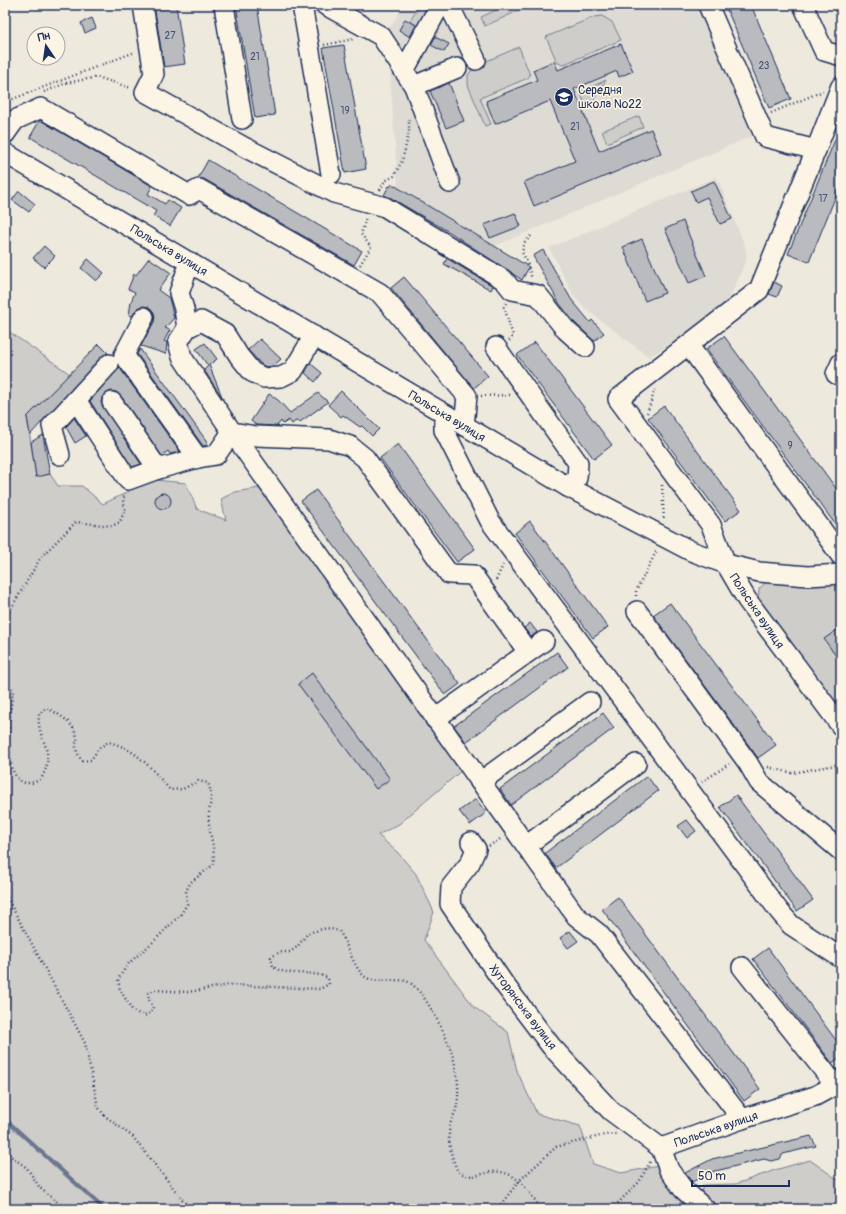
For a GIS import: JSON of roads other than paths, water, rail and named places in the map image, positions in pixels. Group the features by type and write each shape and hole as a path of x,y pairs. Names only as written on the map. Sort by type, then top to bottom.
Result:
{"street":[{"path":"143,5 154,74 145,92 246,148 334,193 385,206 504,280 512,290 538,295 566,330 585,347"},
{"path":"224,5 242,119"},
{"path":"302,5 331,174"},
{"path":"409,78 440,5"},
{"path":"449,5 476,60"},
{"path":"708,5 765,136 816,150"},
{"path":"803,5 824,50 841,56"},
{"path":"328,6 381,36 409,78 450,182"},
{"path":"409,78 457,68"},
{"path":"834,87 816,150 759,290 689,346 618,399 711,525 726,564 759,572 784,575 841,574"},
{"path":"5,134 15,120 41,108 189,194 199,189 380,293 466,396 464,426"},
{"name":"Польська вулиця","path":"5,153 314,336 444,415 568,487 666,527 691,551 726,564 747,600 841,726"},
{"path":"187,328 184,309 179,293 190,262"},
{"path":"144,317 124,354 198,458"},
{"path":"314,336 293,371 281,377 264,378 252,372 239,356 225,334 201,321 187,328 178,342 182,357 232,432 576,916 599,934 742,1119"},
{"path":"689,346 841,556"},
{"path":"496,347 578,463 578,478 568,487"},
{"path":"60,455 52,426 109,364"},
{"path":"76,400 128,480 158,469 198,458 216,455 232,432"},
{"path":"112,402 158,469"},
{"path":"444,415 444,430 490,521 779,911 791,925 841,958"},
{"path":"232,432 256,436 329,439 350,446 365,458 449,574 473,575 528,652"},
{"path":"636,611 748,763 759,782 841,851"},
{"path":"435,719 544,641"},
{"path":"480,782 590,702"},
{"path":"526,846 636,764"},
{"name":"Хуторянська вулиця","path":"471,842 476,848 470,863 451,887 450,904 504,984 552,1046 611,1111 661,1148"},
{"path":"742,967 838,1084"},
{"name":"Польська вулиця","path":"705,1209 684,1189 669,1170 661,1148 742,1119 816,1096 838,1084"}],"waterway":[{"path":"5,1119 104,1209"}],"place":[{"name":"Середня школа №22","path":"564,97"}]}
